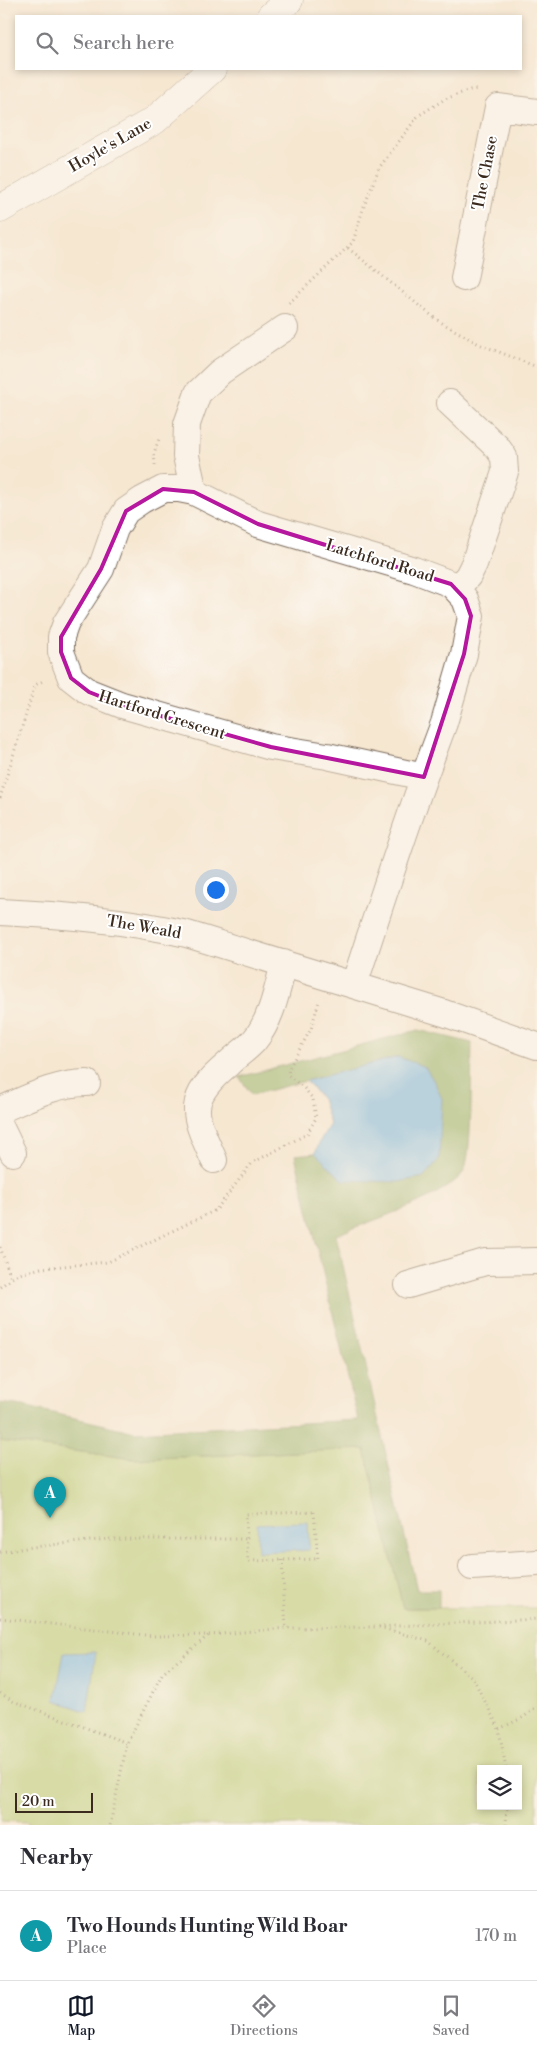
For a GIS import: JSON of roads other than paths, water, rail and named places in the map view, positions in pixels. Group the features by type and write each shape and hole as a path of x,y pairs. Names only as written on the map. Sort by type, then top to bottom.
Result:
{"street":[{"path":"272,15 289,0"},
{"name":"Hoyle's Lane","path":"0,210 155,120 211,70"},
{"name":"The Chase","path":"464,278 498,106 537,112"},
{"path":"194,492 186,448 187,424 198,393 284,318"},
{"path":"354,985 464,654 471,616 465,599 456,589 468,576 474,564 505,472 504,457 498,447 450,403"},
{"name":"Hartford Crescent","path":"194,492 179,489 163,489 142,500 126,512 116,529 101,568 66,623 61,636 61,652 71,678 88,692 122,706 271,747 327,756 424,777"},
{"name":"Latchford Road","path":"194,492 258,524 414,570 450,584 456,589"},
{"name":"The Weald","path":"0,912 91,918 144,924 187,934 444,1013 537,1046"},
{"path":"214,1160 198,1124 196,1105 198,1098 201,1091 219,1071 254,1041 269,1018 284,963"},
{"path":"0,1110 52,1088 72,1083 87,1083"},
{"path":"0,1126 13,1154"},
{"path":"408,1285 485,1262 537,1260"},
{"path":"472,1567 537,1562"}],"water":[{"path":"398,1057 425,1067 442,1099 439,1159 424,1177 398,1182 343,1180 315,1153 330,1124 322,1099 306,1081"},
{"path":"308,1522 309,1550 258,1552 257,1524"},
{"path":"96,1652 87,1712 55,1700 64,1653"}],"place":[{"name":"Two Hounds Hunting Wild Boar","path":"50,1518"}]}
